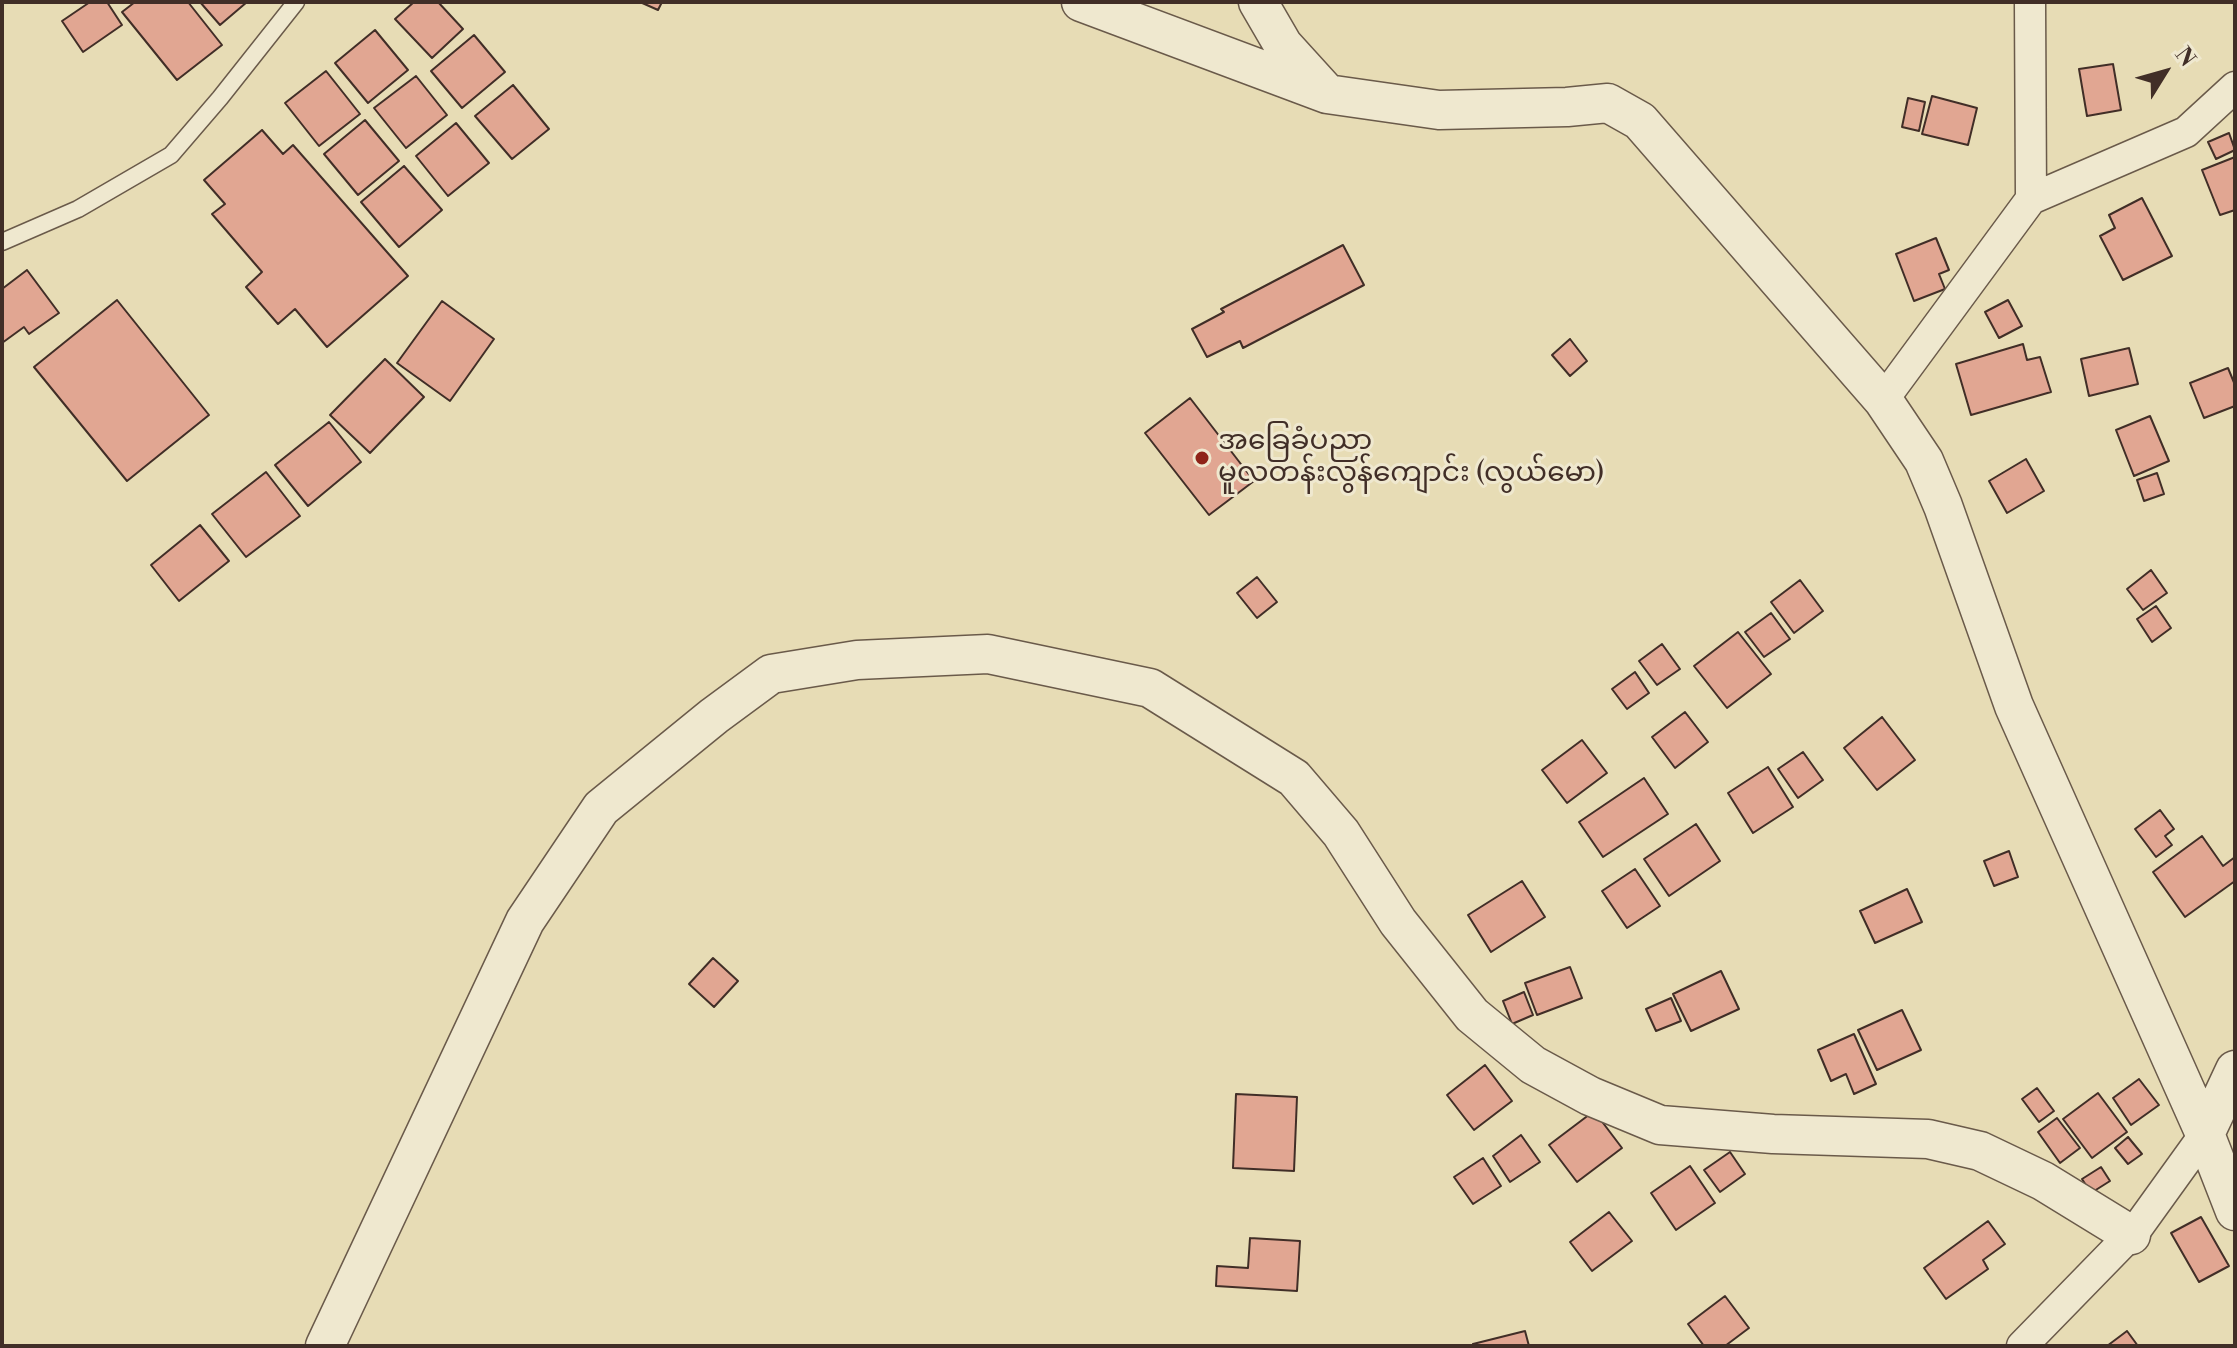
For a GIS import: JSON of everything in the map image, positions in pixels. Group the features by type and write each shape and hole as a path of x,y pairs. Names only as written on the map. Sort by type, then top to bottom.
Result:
{"street":[{"path":"1081,2 1327,94 1439,110 1608,103 1640,121 1883,400 1924,461 2014,706 2205,1134 2235,1211"},
{"path":"1258,2 1283,45 1327,94"},
{"path":"2030,2 2031,199"},
{"path":"1883,400 2031,199 2186,132 2235,87"},
{"path":"325,1346 525,921 601,808 771,674 857,660 988,654 1150,688 1294,778 1341,833 1398,922 1472,1015 1533,1065 1590,1096 1660,1125 1773,1134 1928,1139 1980,1151 2043,1181 2131,1235"},
{"path":"2022,1346 2131,1235 2205,1134 2235,1070"}],"lane":[{"path":"2,242 78,209 171,155 296,2"}],"building":[{"path":"90,2 107,2 122,25 83,52 62,21"},
{"path":"135,2 188,2 222,45 177,80 122,12"},
{"path":"200,2 247,2 220,25"},
{"path":"414,2 438,2 463,29 432,58 395,19"},
{"path":"640,2 662,2 658,10"},
{"path":"375,30 408,70 368,103 335,63"},
{"path":"474,35 505,72 462,108 431,71"},
{"path":"2113,64 2121,110 2087,116 2079,69"},
{"path":"326,71 360,114 319,146 285,103"},
{"path":"416,76 447,115 406,148 374,108"},
{"path":"513,85 549,129 512,159 475,116"},
{"path":"1932,96 1977,108 1968,145 1922,134"},
{"path":"1908,98 1925,102 1919,131 1902,127"},
{"path":"365,120 399,161 358,195 324,154"},
{"path":"456,123 489,163 448,196 416,156"},
{"path":"262,130 283,154 293,145 408,276 327,347 295,309 278,324 246,287 262,272 212,214 225,204 204,180"},
{"path":"2229,133 2235,150 2216,159 2208,142"},
{"path":"2235,157 2235,210 2220,215 2202,170"},
{"path":"404,166 442,210 399,247 361,202"},
{"path":"2142,198 2172,256 2123,280 2100,236 2115,228 2109,215"},
{"path":"1936,238 1949,270 1939,274 1945,289 1914,301 1896,254"},
{"path":"1343,245 1364,285 1243,348 1240,341 1207,357 1192,329 1224,312 1221,309"},
{"path":"27,270 59,313 29,334 24,327 2,343 2,289"},
{"path":"117,300 209,415 127,481 34,367"},
{"path":"2008,300 2022,326 1999,338 1985,312"},
{"path":"442,301 494,339 450,401 397,363"},
{"path":"1570,339 1587,361 1570,376 1552,355"},
{"path":"2023,344 2027,360 2040,357 2051,392 1971,415 1956,364"},
{"path":"2129,348 2138,384 2089,396 2081,359"},
{"path":"385,359 424,397 370,453 330,415"},
{"path":"2228,368 2235,385 2235,406 2204,418 2190,383"},
{"path":"1190,398 1254,481 1209,515 1145,433"},
{"path":"2150,416 2169,461 2134,476 2116,430"},
{"path":"329,422 361,462 308,506 275,465"},
{"path":"2026,459 2044,491 2007,513 1989,481"},
{"path":"266,472 300,516 246,557 212,514"},
{"path":"2157,473 2164,494 2144,501 2137,480"},
{"path":"200,525 229,561 179,601 151,565"},
{"path":"2151,570 2167,593 2143,610 2127,589"},
{"path":"1257,577 1277,602 1257,618 1237,593"},
{"path":"1800,580 1823,611 1794,633 1771,602"},
{"path":"2156,606 2171,628 2152,642 2137,619"},
{"path":"1771,613 1790,639 1764,657 1745,632"},
{"path":"1738,632 1771,674 1727,708 1694,666"},
{"path":"1662,644 1680,669 1657,685 1639,661"},
{"path":"1635,672 1649,693 1627,709 1612,689"},
{"path":"1685,712 1708,742 1675,768 1652,737"},
{"path":"1882,717 1915,760 1877,790 1844,748"},
{"path":"1582,740 1607,773 1567,803 1542,770"},
{"path":"1803,752 1823,780 1798,798 1778,769"},
{"path":"1768,767 1793,807 1753,833 1728,793"},
{"path":"1644,778 1668,814 1603,857 1579,822"},
{"path":"2160,810 2174,829 2165,836 2172,845 2156,857 2135,829"},
{"path":"1696,824 1720,861 1669,896 1644,859"},
{"path":"2202,836 2223,866 2235,857 2235,881 2185,917 2153,872"},
{"path":"2009,851 2018,877 1994,886 1984,861"},
{"path":"1635,869 1660,906 1627,928 1602,891"},
{"path":"1522,881 1545,917 1491,952 1468,915"},
{"path":"1907,889 1922,922 1875,943 1860,911"},
{"path":"713,958 738,981 714,1007 689,984"},
{"path":"1570,967 1582,998 1537,1015 1525,983"},
{"path":"1721,971 1739,1009 1691,1031 1673,994"},
{"path":"1524,992 1533,1015 1512,1024 1503,1001"},
{"path":"1671,998 1681,1021 1656,1031 1646,1009"},
{"path":"1902,1010 1921,1050 1877,1070 1858,1030"},
{"path":"1854,1034 1876,1084 1854,1094 1846,1074 1831,1081 1818,1050"},
{"path":"1485,1065 1512,1101 1474,1130 1447,1095"},
{"path":"2139,1079 2159,1105 2131,1125 2113,1098"},
{"path":"2037,1088 2054,1111 2039,1122 2022,1099"},
{"path":"2098,1093 2127,1132 2092,1158 2063,1119"},
{"path":"1236,1094 1297,1097 1294,1171 1233,1168"},
{"path":"1594,1111 1622,1148 1577,1182 1549,1145"},
{"path":"2057,1118 2080,1148 2060,1163 2038,1132"},
{"path":"1521,1135 1540,1162 1510,1182 1493,1156"},
{"path":"2128,1137 2142,1154 2128,1164 2115,1148"},
{"path":"1730,1152 1745,1174 1720,1192 1704,1170"},
{"path":"1483,1158 1501,1186 1473,1204 1454,1177"},
{"path":"1690,1166 1715,1203 1676,1230 1651,1193"},
{"path":"2101,1167 2110,1181 2091,1193 2082,1179"},
{"path":"1609,1212 1632,1241 1592,1271 1570,1242"},
{"path":"2201,1217 2229,1266 2199,1282 2171,1233"},
{"path":"1988,1221 2005,1244 1983,1260 1988,1269 1946,1299 1924,1268"},
{"path":"1250,1238 1300,1241 1297,1291 1216,1286 1217,1266 1248,1268"},
{"path":"1725,1296 1749,1328 1725,1346 1704,1346 1688,1324"},
{"path":"1525,1331 1529,1346 1473,1344"},
{"path":"2127,1331 2138,1346 2107,1346"}],"place":[{"name":"အခြေခံပညာ မူလတန်းလွန်ကျောင်း (လွယ်မော)","path":"1202,458"}]}
